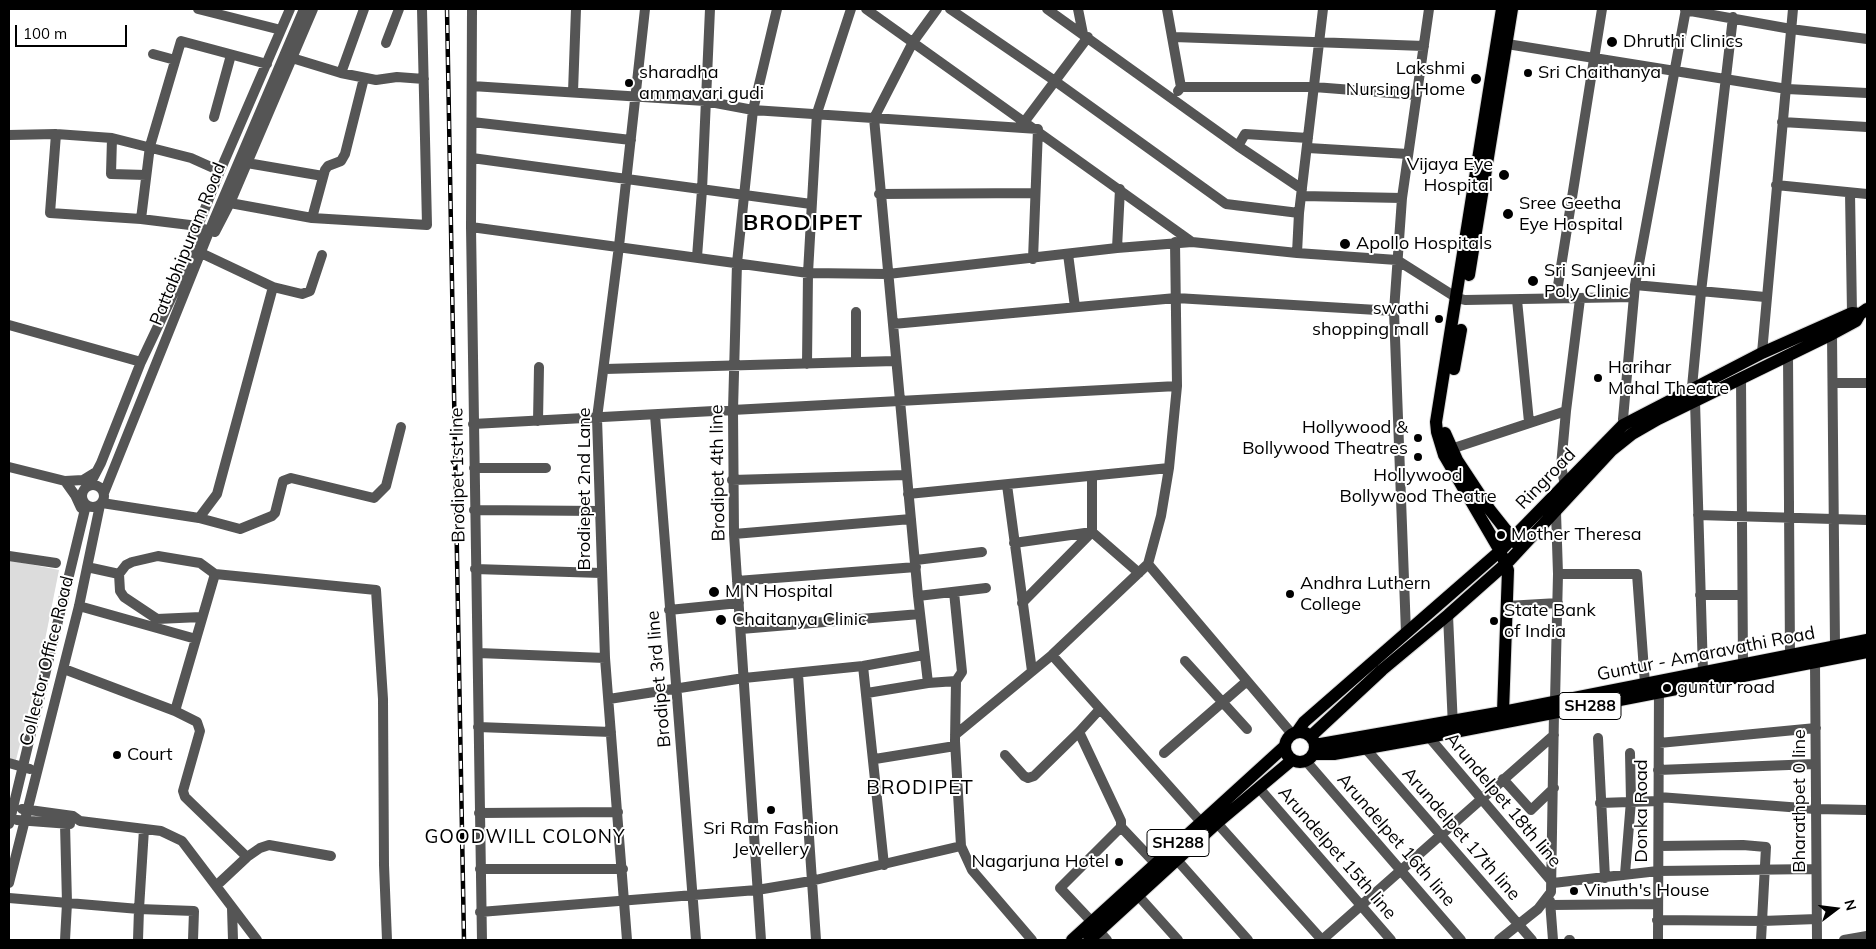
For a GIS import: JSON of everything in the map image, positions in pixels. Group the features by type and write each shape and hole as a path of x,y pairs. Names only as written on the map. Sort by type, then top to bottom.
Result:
{"main road":[{"path":"1502,9 1445,425 1447,439 1451,448 1490,510 1521,549"},
{"path":"1503,712 1509,577 1506,564 1444,455 1436,422 1461,299 1512,9"},
{"name":"Ringroad","path":"1311,749 1382,670 1448,616 1506,564 1612,450 1628,437 1658,419 1832,334 1856,321 1860,312"},
{"name":"Ringroad","path":"1294,733 1304,722 1500,551 1623,425 1762,353 1860,312"},
{"name":"Guntur - Amaravathi Road","path":"1311,749 1334,754 1429,737 1452,726 1503,712 1555,707 1645,684 1659,687 1703,672 1867,640"},
{"name":"Guntur - Amaravathi Road","path":"1311,749 1336,743 1452,726 1659,687 1867,652"},
{"name":"SH288","path":"1089,940 1134,891 1155,863 1284,747 1285,742 1294,733 1302,732 1311,749 1292,760 1177,860 1134,891"},
{"path":"1284,747 1292,760"},
{"name":"SH288","path":"1072,940 1099,931"}],"street":[{"path":"198,9 281,30"},
{"path":"201,247 198,226 220,170 290,9"},
{"name":"Pattabhipuram Road","path":"102,500 201,247 298,9"},
{"name":"Pattabhipuram Road","path":"244,144 304,9"},
{"path":"201,247 212,239 230,203 313,9"},
{"path":"341,73 364,9"},
{"path":"386,42 398,9"},
{"path":"230,203 312,218 427,224 422,9"},
{"name":"Brodipet 1st line","path":"472,9 471,227 473,424 478,653 480,912 482,940"},
{"path":"573,92 576,9"},
{"name":"Brodiepet 2nd Lane","path":"627,940 623,869 605,658 597,418 605,368 645,9"},
{"path":"697,257 710,9"},
{"name":"Brodipet 4th line","path":"761,940 734,534 732,480 733,410 737,263 753,110 777,9"},
{"path":"806,364 808,273 816,113 851,9"},
{"path":"866,9 1038,130 1192,242"},
{"path":"928,683 879,194 874,118 913,42 937,9"},
{"path":"950,9 1055,81 1226,204 1299,212"},
{"path":"1047,9 1174,98 1302,193 1402,198"},
{"path":"1025,121 1085,36 1078,9"},
{"path":"1168,9 1181,87 1174,98"},
{"path":"1297,253 1299,212 1323,9"},
{"path":"1406,633 1394,311 1402,198 1429,9"},
{"path":"1556,298 1602,9"},
{"path":"1628,437 1623,425 1635,285 1676,70 1685,9 1791,28 1867,39"},
{"path":"1762,353 1765,298 1782,122 1787,89 1793,9"},
{"path":"1692,388 1701,292 1733,17"},
{"path":"1174,37 1424,46"},
{"path":"141,219 150,146 181,40 267,64"},
{"path":"1507,44 1787,89 1867,93"},
{"path":"153,54 175,60"},
{"path":"214,117 231,55"},
{"path":"292,58 341,73 376,80 397,78 424,79"},
{"path":"312,218 323,176 328,166 344,158 364,78"},
{"path":"472,86 705,102 753,110 1038,130"},
{"path":"1181,87 1314,87 1417,95"},
{"path":"472,122 631,140"},
{"path":"1782,122 1867,127"},
{"path":"1033,259 1038,130"},
{"path":"9,135 56,134 112,138 150,146 191,158 220,170"},
{"path":"56,134 50,213 141,219 198,226"},
{"path":"1238,146 1245,134 1408,154"},
{"path":"112,138 111,174 146,175"},
{"path":"472,158 811,204"},
{"path":"247,163 323,176"},
{"path":"1776,185 1867,194"},
{"path":"1117,248 1120,189"},
{"path":"879,194 1035,193"},
{"path":"1850,193 1860,312"},
{"path":"471,227 808,273 888,274 1117,248 1192,242 1297,253 1398,260 1461,299 1517,300 1634,297"},
{"path":"875,759 955,740 1052,655 1148,564 1161,516 1170,468 1177,386 1175,242"},
{"path":"201,247 273,287 302,294 310,292 322,255"},
{"name":"Pattabhipuram Road","path":"85,509 82,495 97,472 141,362 201,247"},
{"path":"1068,254 1075,307"},
{"path":"1635,285 1765,298"},
{"path":"199,518 217,494 273,287"},
{"path":"893,324 1176,298 1394,311"},
{"path":"1565,485 1562,466 1566,411 1580,299"},
{"path":"1517,300 1529,422"},
{"path":"856,312 856,360"},
{"path":"9,325 141,362"},
{"path":"1832,334 1834,383 1832,518 1835,646"},
{"path":"1788,355 1791,518 1790,655"},
{"path":"605,368 806,364 856,360 895,361"},
{"path":"538,421 539,366"},
{"path":"1741,378 1742,664"},
{"path":"133,382 146,389"},
{"path":"1834,383 1867,383"},
{"path":"473,424 1177,386"},
{"path":"1695,401 1703,672"},
{"path":"1451,448 1566,411"},
{"name":"Brodipet 3rd line","path":"655,415 696,940"},
{"path":"65,481 85,509 93,507 102,500 199,518 240,529 275,513 283,481 291,478 374,498 386,486 401,427"},
{"path":"9,467 65,481 83,480 97,472"},
{"path":"474,468 546,468"},
{"path":"908,494 1170,468"},
{"path":"732,480 906,475"},
{"path":"1022,604 1092,532 1092,476"},
{"path":"1007,485 1032,671"},
{"path":"89,486 96,486 102,500"},
{"name":"Collector Office Road","path":"9,883 26,809 80,606 102,500"},
{"name":"Collector Office Road","path":"9,821 85,509"},
{"path":"474,510 600,511"},
{"path":"1553,940 1550,905 1552,888 1558,602 1556,512"},
{"path":"1698,515 1867,520"},
{"path":"734,534 911,519"},
{"path":"1014,543 1092,532 1139,573"},
{"path":"737,581 916,564 982,552"},
{"path":"9,556 56,563"},
{"path":"201,617 157,619 124,597 120,591 119,574 126,565 132,562 158,556 200,563 215,574 376,590 383,699 384,864 387,940"},
{"path":"1148,564 1247,681 1294,733"},
{"path":"88,568 119,574"},
{"path":"475,569 601,573"},
{"path":"175,711 215,574"},
{"path":"1558,574 1637,574 1645,684"},
{"path":"918,596 986,588"},
{"path":"954,592 962,672 956,681 955,740 961,846 972,870 1032,940"},
{"path":"1700,595 1742,595"},
{"path":"1507,606 1558,602"},
{"path":"669,610 739,603"},
{"path":"80,606 196,639"},
{"path":"741,629 920,614"},
{"path":"1448,616 1452,726"},
{"path":"478,653 605,658"},
{"path":"609,699 744,678 863,666 924,655"},
{"path":"1052,655 1201,822"},
{"path":"1185,661 1247,729"},
{"name":"Bharathpet 0 line","path":"1816,662 1815,808 1817,940"},
{"path":"863,666 875,759 884,865"},
{"path":"64,668 175,711 197,722 200,727 184,786 185,797 247,857"},
{"path":"798,674 816,940"},
{"path":"867,693 928,683 956,681"},
{"path":"1164,753 1247,681"},
{"name":"Donka Road","path":"1658,940 1659,687"},
{"path":"1004,754 1024,776 1028,778 1034,776 1100,709"},
{"path":"478,727 611,732"},
{"path":"1658,743 1816,728"},
{"path":"1079,732 1121,821 1121,827 1155,863"},
{"path":"1217,824 1322,940 1554,735"},
{"name":"Arundelpet 18th line","path":"1429,737 1552,888"},
{"path":"1598,738 1605,878"},
{"name":"Arundelpet 16th line","path":"1311,749 1402,870 1461,940"},
{"name":"Arundelpet 17th line","path":"1366,749 1532,940"},
{"path":"1625,874 1631,801 1630,753"},
{"path":"9,763 36,770"},
{"path":"1658,770 1815,764"},
{"path":"1503,779 1531,810 1554,788"},
{"name":"Arundelpet 15th line","path":"1259,788 1391,940"},
{"path":"1600,803 1659,799 1867,810"},
{"path":"13,807 72,816 80,821 161,831 182,841 257,940"},
{"path":"479,813 618,812"},
{"path":"9,821 73,824 80,821"},
{"path":"65,824 68,903 65,940"},
{"path":"1099,931 1060,888 1121,827"},
{"path":"138,940 144,829"},
{"path":"216,886 247,857 260,848 269,845 331,856"},
{"path":"1659,846 1762,845 1767,848 1761,940"},
{"path":"480,912 757,890 812,881 961,846"},
{"path":"1177,860 1248,940"},
{"path":"480,869 623,869"},
{"path":"1499,940 1538,908 1552,888 1625,874 1658,871 1816,869"},
{"path":"1134,891 1178,940"},
{"path":"9,898 139,909 194,911 193,940"},
{"path":"1550,905 1658,904"},
{"path":"232,908 233,940"},
{"path":"1657,920 1762,921 1816,919"},
{"path":"1844,940 1867,936"}],"shaded area":[{"path":"9,560 59,570 40,665 16,760 9,758"}],"railway":[{"path":"447,9 464,940"}],"place":[{"name":"Dhruthi Clinics","path":"1612,42"},
{"name":"Sri Chaithanya","path":"1528,73"},
{"name":"Lakshmi Nursing Home","path":"1476,79"},
{"name":"sharadha ammavari gudi","path":"629,83"},
{"name":"Vijaya Eye Hospital","path":"1504,175"},
{"name":"Sree Geetha Eye Hospital","path":"1508,214"},
{"name":"Apollo Hospitals","path":"1345,244"},
{"name":"Sri Sanjeevini Poly Clinic","path":"1533,281"},
{"name":"swathi shopping mall","path":"1439,319"},
{"name":"Harihar Mahal Theatre","path":"1598,378"},
{"name":"Hollywood & Bollywood Theatres","path":"1418,438"},
{"name":"Hollywood Bollywood Theatre","path":"1418,457"},
{"name":"Mother Theresa","path":"1501,535"},
{"name":"M N Hospital","path":"714,592"},
{"name":"Andhra Luthern College","path":"1290,594"},
{"name":"Chaitanya Clinic","path":"721,620"},
{"name":"State Bank of India","path":"1494,621"},
{"name":"guntur road","path":"1667,688"},
{"name":"Court","path":"117,755"},
{"name":"Sri Ram Fashion Jewellery","path":"771,810"},
{"name":"Nagarjuna Hotel","path":"1119,862"},
{"name":"Vinuth's House","path":"1574,891"}],"district":[{"name":"BRODIPET","path":"803,223"},
{"name":"BRODIPET","path":"920,788"},
{"name":"GOODWILL COLONY","path":"525,837"}]}
